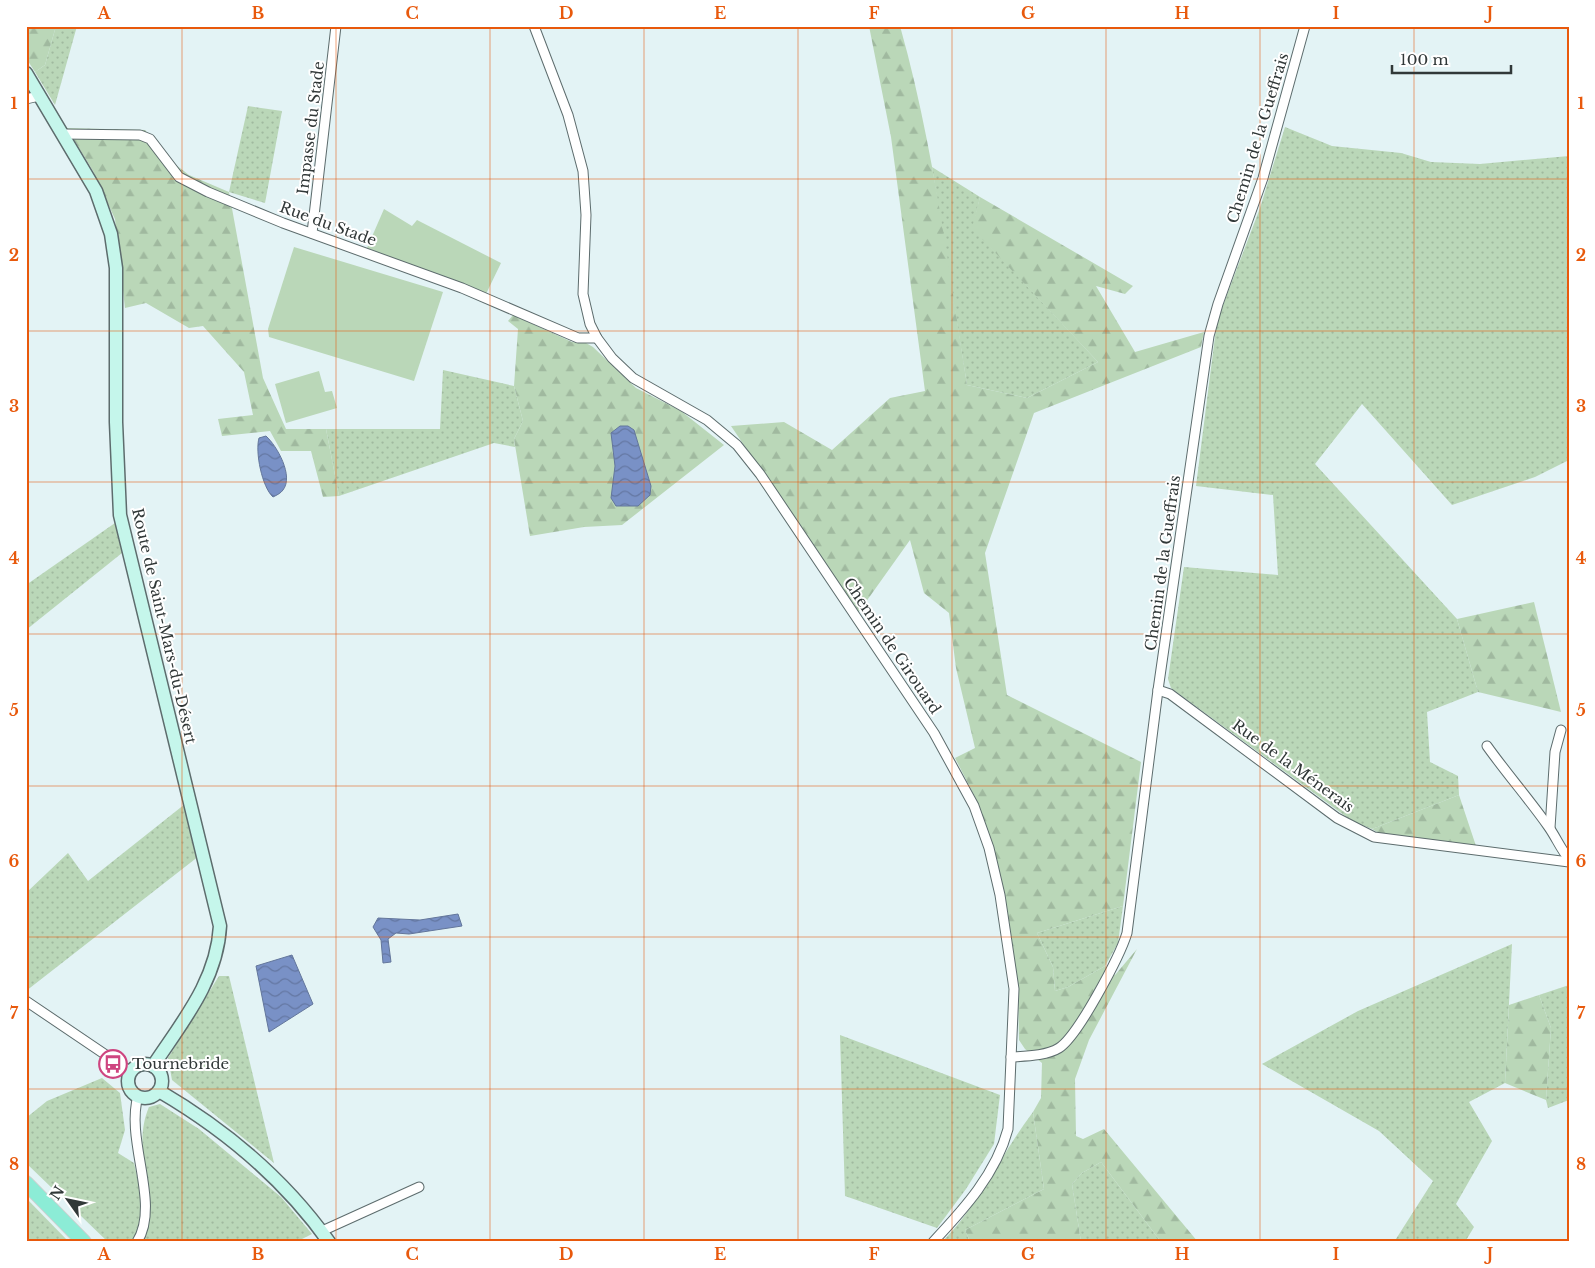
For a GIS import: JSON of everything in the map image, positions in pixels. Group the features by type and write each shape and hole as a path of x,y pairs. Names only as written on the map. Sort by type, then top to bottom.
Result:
{"main road":[{"name":"Route de Saint-Mars-du-Désert","path":"26,74 96,191 111,234 116,268 116,422 120,515 220,926 219,944 209,978 154,1066"},
{"path":"143,1064 154,1066 161,1074 162,1080 159,1091 149,1097 138,1096 130,1088 129,1077 131,1072 143,1064"},
{"path":"159,1091 226,1136 256,1161 285,1188 326,1236"},
{"path":"26,1183 84,1242"}],"street":[{"name":"Impasse du Stade","path":"312,232 336,26"},
{"name":"Chemin de Girouard","path":"534,26 573,129 583,171 586,194 583,294 590,324 596,338 633,378 707,420 737,445 766,482 953,765 974,806 989,848 1000,895 1014,989 1008,1129 1003,1146 974,1197 933,1242"},
{"name":"Chemin de la Gueffrais","path":"1011,1057 1048,1053 1066,1042 1118,959 1127,933 1158,690 1209,336 1218,304 1263,178 1305,26"},
{"path":"26,99 39,96"},
{"name":"Rue du Stade","path":"63,134 140,135 150,139 179,177 219,195 462,288 578,338 596,338"},
{"name":"Rue de la Ménerais","path":"1158,690 1170,694 1337,818 1374,837 1569,861"},
{"path":"1550,828 1555,752 1561,730"},
{"path":"1487,746 1550,828 1556,843 1569,861"},
{"path":"1543,859 1550,853 1556,843"},
{"path":"26,1001 131,1072"},
{"path":"137,1242 142,1234 146,1210 133,1124 138,1096"},
{"path":"326,1236 419,1187"}],"green space":[{"path":"26,26 56,26 45,65 35,72 26,58"},
{"path":"56,26 77,26 55,105 35,72 45,65"},
{"path":"869,26 900,26 912,70 931,159 967,385 1027,398 1098,362 972,228 980,197 1133,286 1125,294 1096,286 1135,352 1204,332 1201,347 1034,413 985,553 1007,695 1141,762 1123,906 1037,933 1053,967 1055,991 1068,987 1105,966 1115,975 1137,949 1089,1040 1075,1079 1076,1136 1083,1139 1104,1129 1198,1242 1161,1242 1101,1162 1082,1173 1072,1184 1081,1242 970,1242 965,1230 1044,1189 1033,1112 1041,1098 1042,1063 1025,1049 1019,1040 1018,995 1009,922 975,797 955,758 975,748 956,668 949,613 924,593 910,540 858,613 731,426 784,422 832,450 890,398 925,391 891,137"},
{"path":"248,106 282,111 265,203 229,192"},
{"path":"1285,127 1332,146 1401,153 1431,162 1480,164 1569,156 1569,460 1535,477 1452,505 1362,404 1315,464 1457,619 1478,692 1427,712 1430,762 1458,776 1459,795 1372,829 1352,821 1171,688 1168,679 1184,567 1278,575 1273,495 1196,486 1217,321 1260,208"},
{"path":"67,128 145,130 176,165 189,175 229,192 263,378 286,429 326,429 339,496 323,497 311,451 281,451 270,431 222,436 218,419 253,415 244,372 203,326 189,328 146,303 125,308 115,219 93,171"},
{"path":"932,167 980,197 973,228 1098,362 1027,398 967,385"},
{"path":"384,209 412,226 417,220 501,263 486,294 367,248"},
{"path":"294,247 443,292 414,381 269,337 268,329"},
{"path":"513,315 572,342 586,343 593,347 636,388 681,411 724,445 622,525 584,527 530,536 514,439 523,421 514,386 518,329 508,321"},
{"path":"443,370 514,386 523,421 514,439 515,447 494,443 339,496 326,429 440,429"},
{"path":"319,371 325,392 332,391 337,408 286,423 275,384"},
{"path":"115,523 122,553 26,630 26,585"},
{"path":"1534,602 1561,712 1478,692 1457,619"},
{"path":"1459,795 1476,846 1379,833 1372,829"},
{"path":"185,804 199,856 26,991 26,893 68,853 88,881"},
{"path":"1123,906 1118,943 1105,966 1068,987 1055,991 1053,967 1037,933"},
{"path":"1512,944 1505,1083 1469,1102 1492,1141 1456,1204 1474,1227 1465,1242 1394,1242 1433,1181 1379,1131 1262,1064 1358,1011"},
{"path":"219,976 229,976 274,1163 172,1080 168,1058"},
{"path":"1569,985 1569,1100 1548,1108 1546,1100 1551,1028 1539,995"},
{"path":"1539,995 1551,1028 1546,1100 1505,1083 1509,1005"},
{"path":"840,1035 1000,1095 994,1144 966,1189 937,1228 845,1196"},
{"path":"102,1078 120,1093 125,1130 118,1153 134,1163 140,1193 141,1213 136,1233 131,1242 108,1242 26,1163 26,1118 47,1101"},
{"path":"160,1104 199,1129 281,1197 312,1234 296,1242 143,1242 148,1226 150,1209 142,1141 144,1124 149,1107"},
{"path":"1033,1112 1044,1189 965,1230 970,1242 942,1242 979,1196"},
{"path":"1101,1162 1161,1242 1081,1242 1072,1184 1082,1173"},
{"path":"26,1198 69,1242 26,1242"}],"water":[{"path":"620,426 628,426 634,430 651,486 650,495 638,506 616,506 611,498 615,466 611,433"},
{"path":"266,436 279,454 287,477 283,490 273,497 263,478 258,452 259,438"},
{"path":"458,914 462,926 409,934 396,933 388,939 391,962 383,963 381,940 373,927 378,918 420,920"},
{"path":"292,955 313,1004 269,1032 256,966"}],"place":[{"name":"Tournebride","path":"113,1064"}]}
